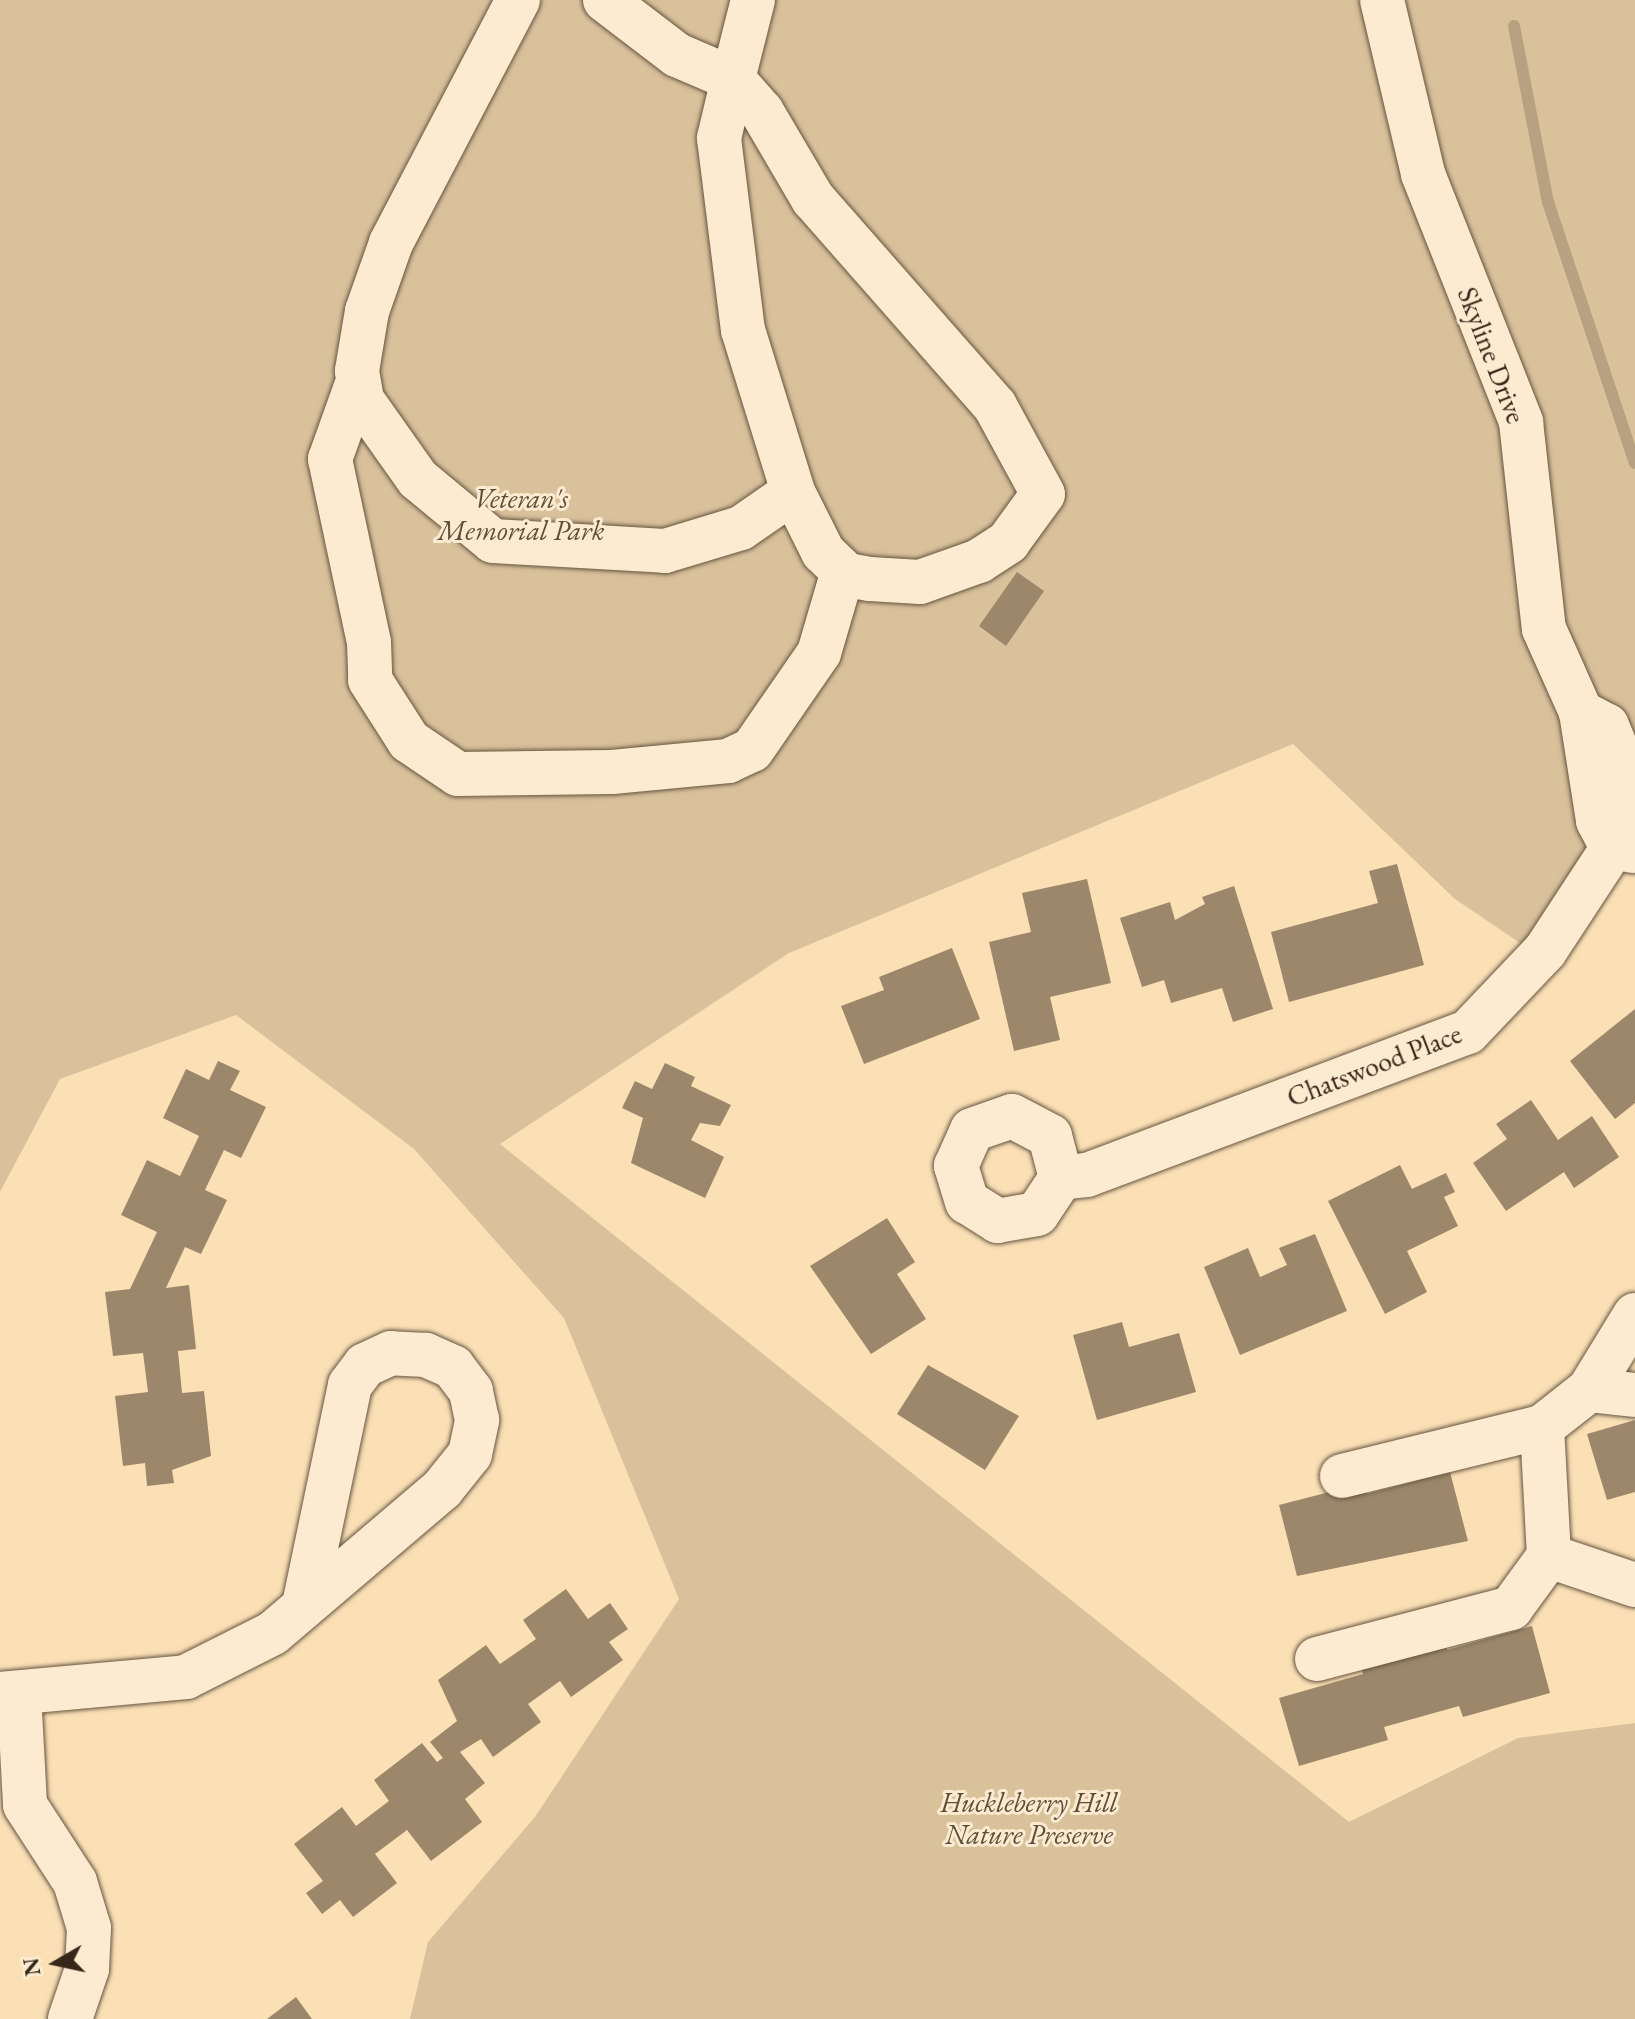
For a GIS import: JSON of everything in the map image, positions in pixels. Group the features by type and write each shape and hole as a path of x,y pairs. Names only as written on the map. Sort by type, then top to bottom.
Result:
{"street":[{"path":"518,0 391,243 367,311 358,381 330,459 369,642 370,680 409,741 458,774 612,772 728,761 752,750 819,653 843,571"},
{"path":"605,0 677,55 733,79 762,112 813,199 995,406 1043,494 1030,520 979,561 920,582 843,571 823,552 793,492 743,330 727,239 719,138 733,79 753,0"},
{"name":"Skyline Drive","path":"1382,0 1423,174 1521,422 1544,629 1581,712 1607,726 1625,769 1632,818 1623,849"},
{"path":"358,381 362,400 418,479 493,541 665,551 741,528 793,492"},
{"name":"Chatswood Place","path":"1061,1178 1087,1175 1468,1032 1545,951 1623,849"},
{"path":"1342,1476 1542,1427 1589,1390 1635,1315"},
{"path":"70,2019 87,1969 89,1928 75,1882 25,1805 9,1693 186,1677 273,1633 305,1601 442,1489 470,1454 477,1420 471,1391 453,1367 426,1355 391,1353 365,1365 350,1385 305,1601"},
{"path":"1589,1390 1635,1395"},
{"path":"1317,1659 1511,1608 1549,1556 1542,1427"},
{"path":"1549,1556 1635,1585"}],"green space":[{"name":"Veteran's Memorial Park","path":"0,0 1635,0 1635,838 1585,890 1560,887 1523,945 1455,899 1293,744 789,953 500,1144 1349,1822 1518,1738 1635,1723 1635,2019 410,2019 428,1942 535,1817 679,1599 564,1318 414,1149 236,1015 60,1079 0,1192"}],"building":[{"path":"1017,572 1044,591 1006,646 979,626"},
{"path":"1397,864 1424,965 1289,1002 1271,932 1378,903 1369,871"},
{"path":"1087,879 1111,983 1050,997 1060,1040 1014,1051 989,942 1031,932 1022,893"},
{"path":"1234,886 1273,1009 1233,1022 1222,988 1171,1003 1164,980 1142,987 1120,918 1170,902 1175,920 1205,904 1202,897"},
{"path":"952,948 980,1019 864,1064 841,1006 884,990 879,977"},
{"path":"1635,1009 1635,1103 1615,1119 1570,1061"},
{"path":"218,1061 240,1071 230,1090 266,1107 241,1158 224,1150 205,1190 227,1200 201,1254 185,1247 166,1288 189,1285 196,1349 178,1351 182,1393 204,1391 211,1456 172,1470 174,1483 147,1486 145,1463 123,1466 115,1396 148,1392 143,1353 113,1356 105,1292 130,1289 157,1232 121,1215 147,1160 180,1176 199,1136 163,1118 186,1069 209,1080"},
{"path":"665,1063 695,1077 691,1086 731,1105 720,1126 700,1123 691,1140 724,1157 705,1198 631,1163 643,1118 622,1108 635,1081 652,1089"},
{"path":"1531,1100 1558,1140 1592,1116 1619,1157 1574,1188 1564,1172 1506,1211 1473,1163 1507,1139 1496,1124"},
{"path":"1400,1165 1412,1189 1446,1173 1455,1192 1444,1197 1458,1226 1407,1251 1427,1292 1385,1314 1328,1201"},
{"path":"887,1218 915,1262 897,1274 926,1319 871,1354 810,1266"},
{"path":"1315,1234 1347,1311 1240,1355 1204,1267 1248,1248 1260,1277 1287,1265 1279,1248"},
{"path":"1122,1322 1129,1347 1179,1333 1196,1392 1097,1420 1073,1335"},
{"path":"928,1365 1019,1416 985,1470 897,1414"},
{"path":"1635,1420 1635,1492 1607,1500 1587,1434"},
{"path":"1450,1472 1468,1541 1297,1576 1279,1505 1364,1483 1367,1494"},
{"path":"566,1589 588,1619 610,1603 628,1629 609,1642 623,1660 571,1697 560,1681 528,1704 541,1722 493,1757 481,1739 460,1752 485,1783 465,1799 482,1822 431,1861 407,1830 375,1854 397,1883 353,1917 340,1900 322,1914 306,1893 323,1881 294,1844 342,1807 356,1826 389,1801 374,1780 422,1743 437,1762 443,1758 430,1742 457,1721 438,1680 486,1645 500,1664 536,1639 523,1620"},
{"path":"1532,1626 1550,1693 1463,1717 1459,1706 1384,1727 1388,1740 1299,1766 1279,1698 1363,1674 1359,1660 1442,1636 1447,1650"},
{"path":"296,1997 312,2019 267,2019"}],"waterway":[{"path":"1514,26 1548,202 1635,463"}],"park label":[{"name":"Huckleberry Hill Nature Preserve","path":"1029,1818"}]}
